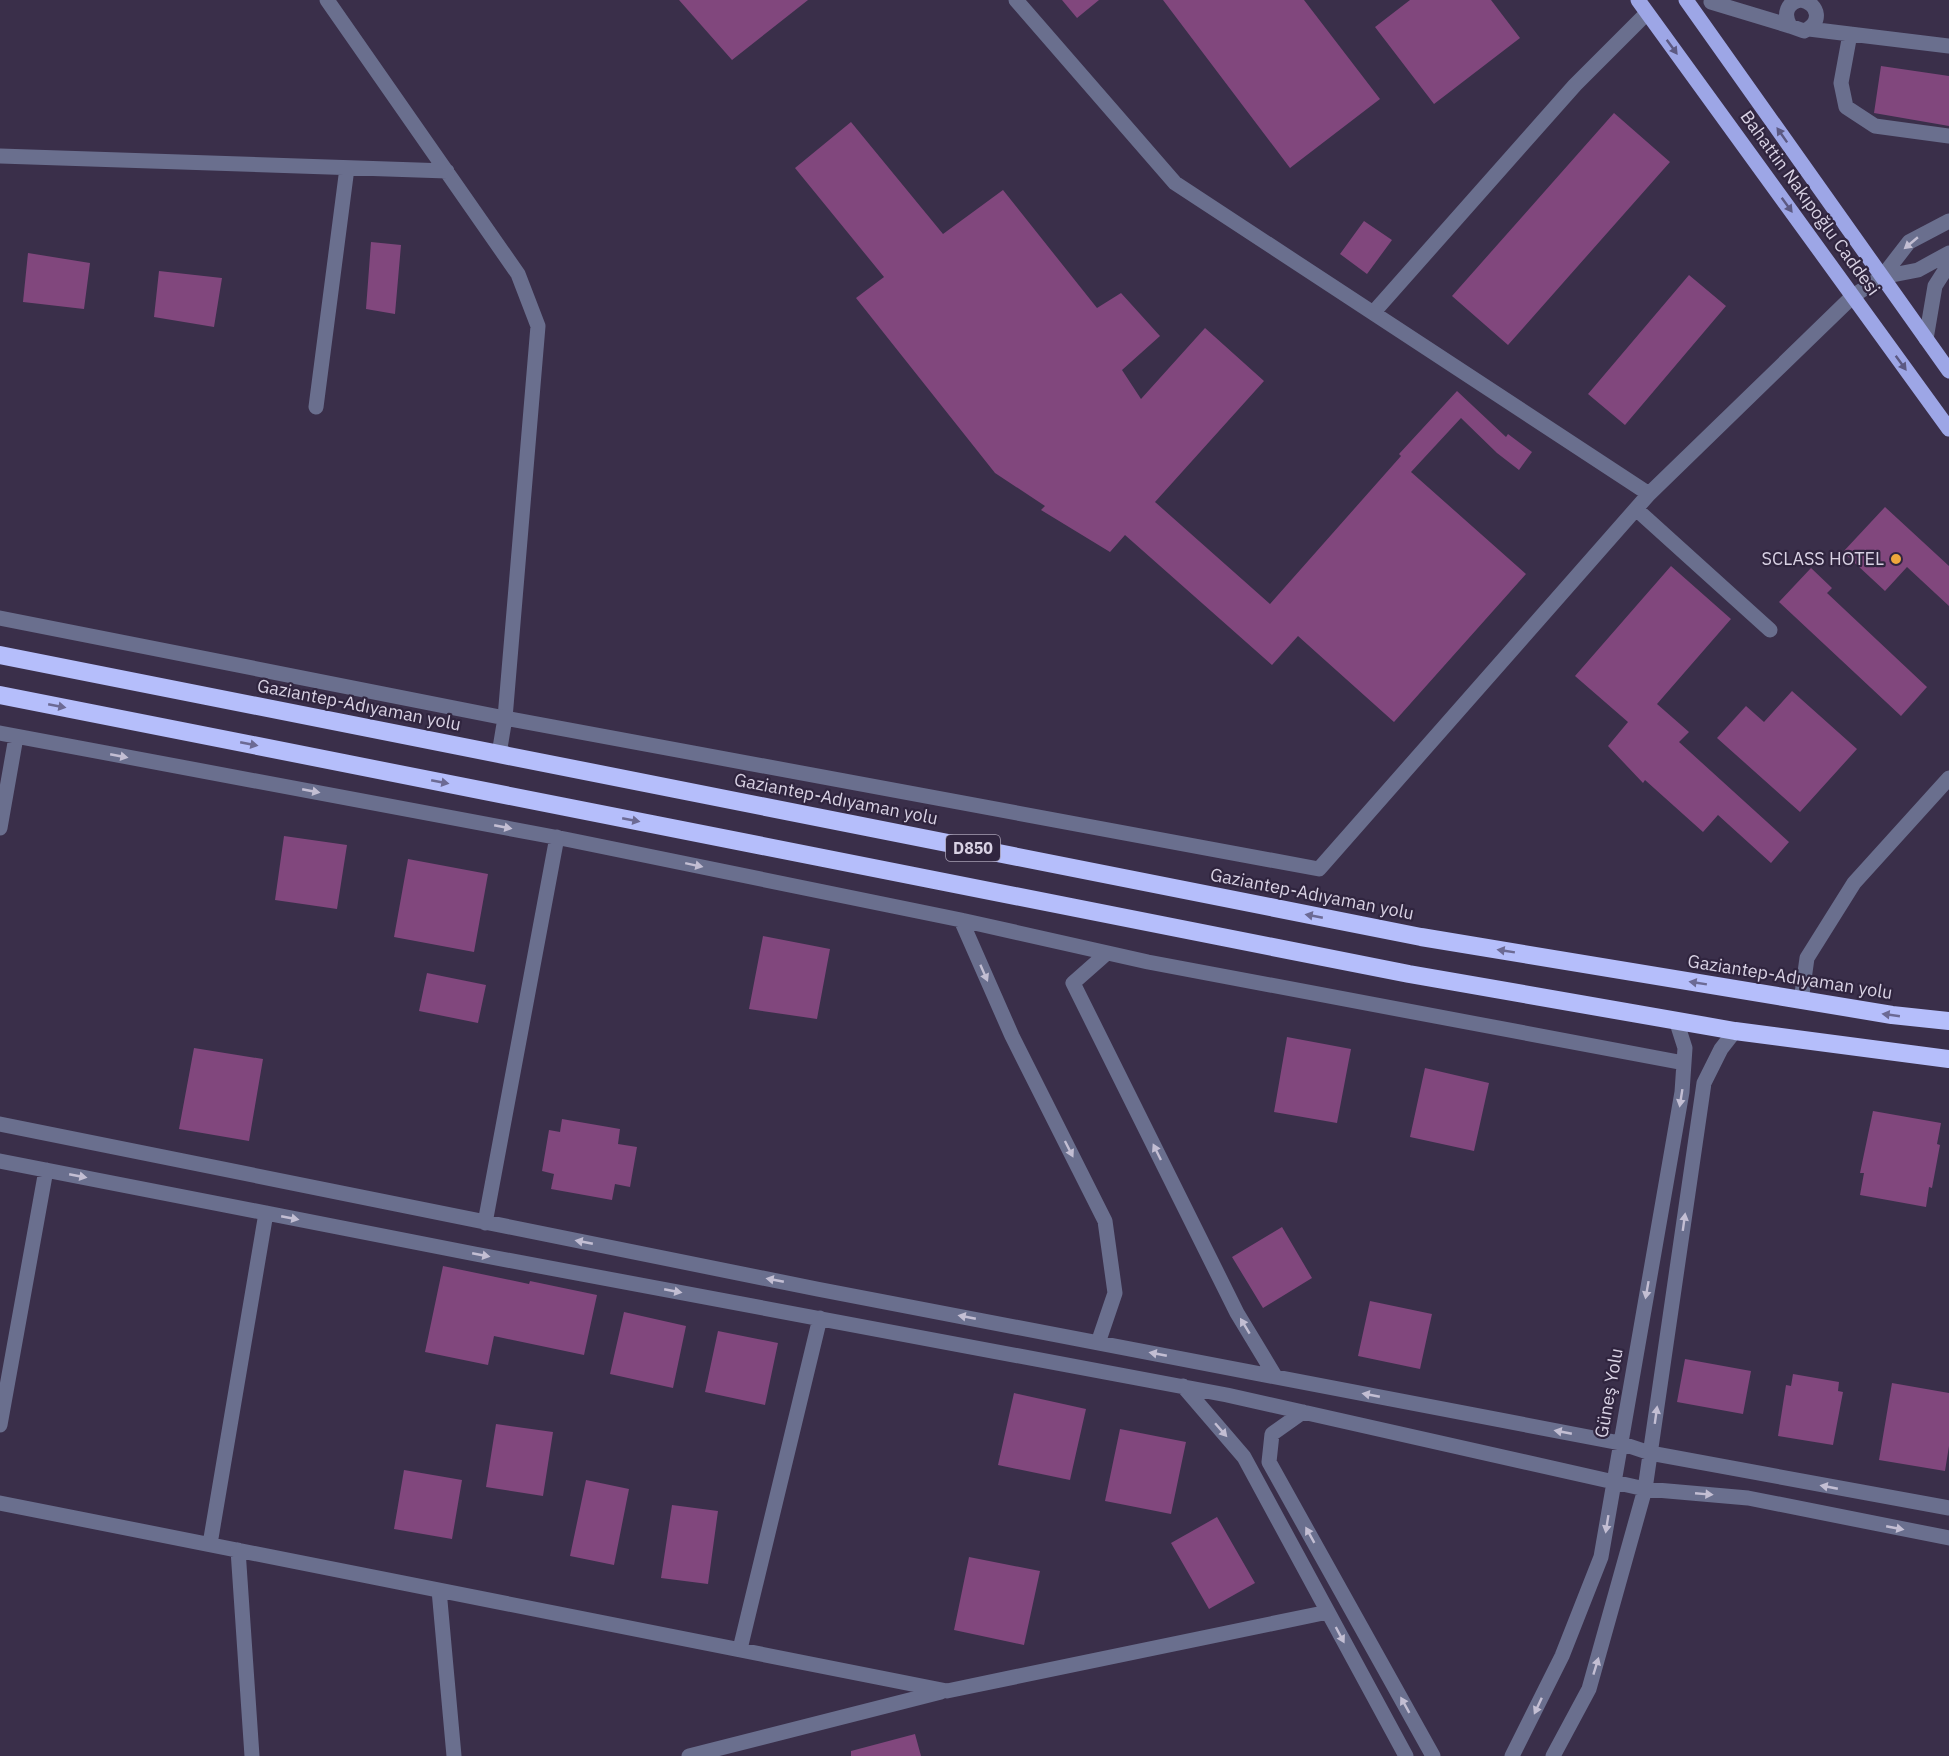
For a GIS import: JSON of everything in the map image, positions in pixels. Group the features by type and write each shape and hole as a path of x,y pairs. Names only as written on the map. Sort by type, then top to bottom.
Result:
{"highway":[{"name":"Gaziantep-Adıyaman yolu","path":"0,655 1421,937 1892,1015 1949,1021"},
{"name":"D850","path":"0,695 1409,974 1735,1031 1949,1059"}],"main road":[{"name":"Bahattin Nakıpoğlu Caddesi","path":"1638,0 1949,429"},
{"name":"Bahattin Nakıpoğlu Caddesi","path":"1686,0 1949,371"}],"street":[{"path":"327,0 518,274 538,326 505,718 499,754"},
{"path":"1016,0 1175,183 1649,494"},
{"path":"1790,26 1786,12 1792,4 1801,0 1807,1 1815,8 1813,23"},
{"path":"1696,14 1716,1 1799,31 1813,23 1850,34 1949,46"},
{"path":"1373,313 1575,85 1647,13"},
{"path":"1850,34 1841,83 1846,107 1875,126 1949,136"},
{"path":"0,156 447,171"},
{"path":"316,407 347,168"},
{"path":"0,618 505,718 1319,869 1649,494 1853,296 1882,277 1910,242 1949,221"},
{"path":"1882,277 1918,270 1949,253"},
{"path":"1926,339 1935,286 1949,264"},
{"path":"1636,509 1770,630"},
{"path":"0,733 557,837 961,920 1148,962 1684,1063"},
{"path":"0,828 16,736"},
{"path":"1801,1000 1807,958 1854,883 1949,778"},
{"path":"485,1223 557,837"},
{"path":"961,920 1012,1036 1105,1221 1115,1293 1098,1343"},
{"path":"1107,953 1073,983 1237,1313 1275,1377"},
{"name":"Güneş Yolu","path":"1512,1756 1562,1656 1601,1557 1682,1092 1685,1048 1676,1020"},
{"path":"1553,1756 1589,1689 1645,1489 1704,1083 1721,1049 1735,1031"},
{"path":"0,1124 485,1223 1620,1443 1650,1453 1949,1508"},
{"path":"0,1161 1183,1386 1645,1489 1748,1498 1949,1538"},
{"path":"0,1425 46,1170"},
{"path":"210,1544 266,1213"},
{"path":"740,1649 820,1318"},
{"path":"1183,1386 1244,1456 1406,1756"},
{"path":"1303,1412 1272,1434 1269,1462 1433,1756"},
{"path":"0,1503 947,1691"},
{"path":"238,1550 252,1756"},
{"path":"439,1590 454,1756"},
{"path":"688,1756 730,1751 947,1691 1328,1612"}],"building":[{"path":"679,0 808,0 732,60"},
{"path":"1062,0 1099,0 1077,18"},
{"path":"1163,0 1304,0 1380,99 1290,168"},
{"path":"1410,0 1491,0 1520,38 1434,104 1375,27"},
{"path":"1881,66 1949,76 1949,126 1874,113"},
{"path":"1614,113 1670,162 1508,345 1452,296"},
{"path":"851,122 943,234 1003,190 1097,308 1121,293 1160,336 1122,370 1141,399 1205,328 1264,381 1155,502 1270,604 1401,456 1399,454 1457,391 1506,437 1508,434 1532,452 1519,470 1497,453 1461,418 1411,472 1526,574 1394,722 1298,636 1272,665 1125,535 1110,552 1041,510 1045,506 995,473 856,298 884,277 795,168"},
{"path":"1364,221 1392,240 1367,274 1340,254"},
{"path":"371,242 401,245 395,314 366,309"},
{"path":"28,253 90,263 84,309 23,302"},
{"path":"159,271 222,278 214,327 154,317"},
{"path":"1689,275 1726,306 1625,425 1588,394"},
{"name":"SCLASS HOTEL","path":"1885,507 1949,566 1949,606 1907,567 1885,591 1843,552"},
{"path":"1671,566 1731,619 1657,704 1689,732 1679,742 1789,842 1771,863 1718,815 1703,832 1645,780 1643,783 1608,746 1628,722 1575,676"},
{"path":"1811,568 1832,588 1827,593 1927,687 1901,716 1779,602"},
{"path":"1792,691 1857,749 1800,812 1717,738 1746,706 1764,722"},
{"path":"284,836 347,845 337,909 275,900"},
{"path":"408,859 488,874 474,952 394,937"},
{"path":"763,936 830,949 817,1019 749,1009"},
{"path":"427,973 486,985 478,1023 419,1011"},
{"path":"1287,1037 1351,1049 1337,1123 1274,1112"},
{"path":"194,1048 263,1059 249,1141 179,1129"},
{"path":"1425,1068 1489,1083 1474,1151 1410,1137"},
{"path":"1873,1111 1941,1123 1937,1144 1940,1145 1926,1207 1860,1195 1864,1173 1860,1173"},
{"path":"562,1119 620,1129 618,1144 637,1147 630,1187 615,1184 612,1200 551,1189 554,1174 542,1171 549,1130 560,1132"},
{"path":"1282,1227 1312,1278 1263,1308 1232,1257"},
{"path":"443,1266 597,1295 584,1355 494,1336 488,1365 425,1352"},
{"path":"1370,1301 1432,1314 1420,1369 1358,1356"},
{"path":"624,1312 686,1326 673,1388 610,1374"},
{"path":"718,1331 778,1343 765,1405 705,1392"},
{"path":"1685,1359 1751,1371 1743,1414 1677,1402"},
{"path":"1793,1374 1839,1382 1838,1391 1843,1392 1833,1445 1778,1436 1786,1385 1791,1386"},
{"path":"1892,1383 1949,1393 1949,1446 1945,1471 1879,1460"},
{"path":"1014,1393 1086,1409 1070,1480 998,1465"},
{"path":"496,1424 553,1432 543,1496 486,1487"},
{"path":"1120,1429 1186,1442 1171,1514 1105,1501"},
{"path":"404,1470 462,1480 452,1539 394,1529"},
{"path":"586,1480 629,1489 614,1565 570,1556"},
{"path":"672,1505 718,1511 708,1584 661,1578"},
{"path":"1217,1517 1255,1583 1209,1609 1171,1543"},
{"path":"969,1557 1040,1571 1024,1645 954,1630"},
{"path":"915,1734 921,1756 851,1756 851,1751"}],"place":[{"name":"SCLASS HOTEL","path":"1896,559"}]}
